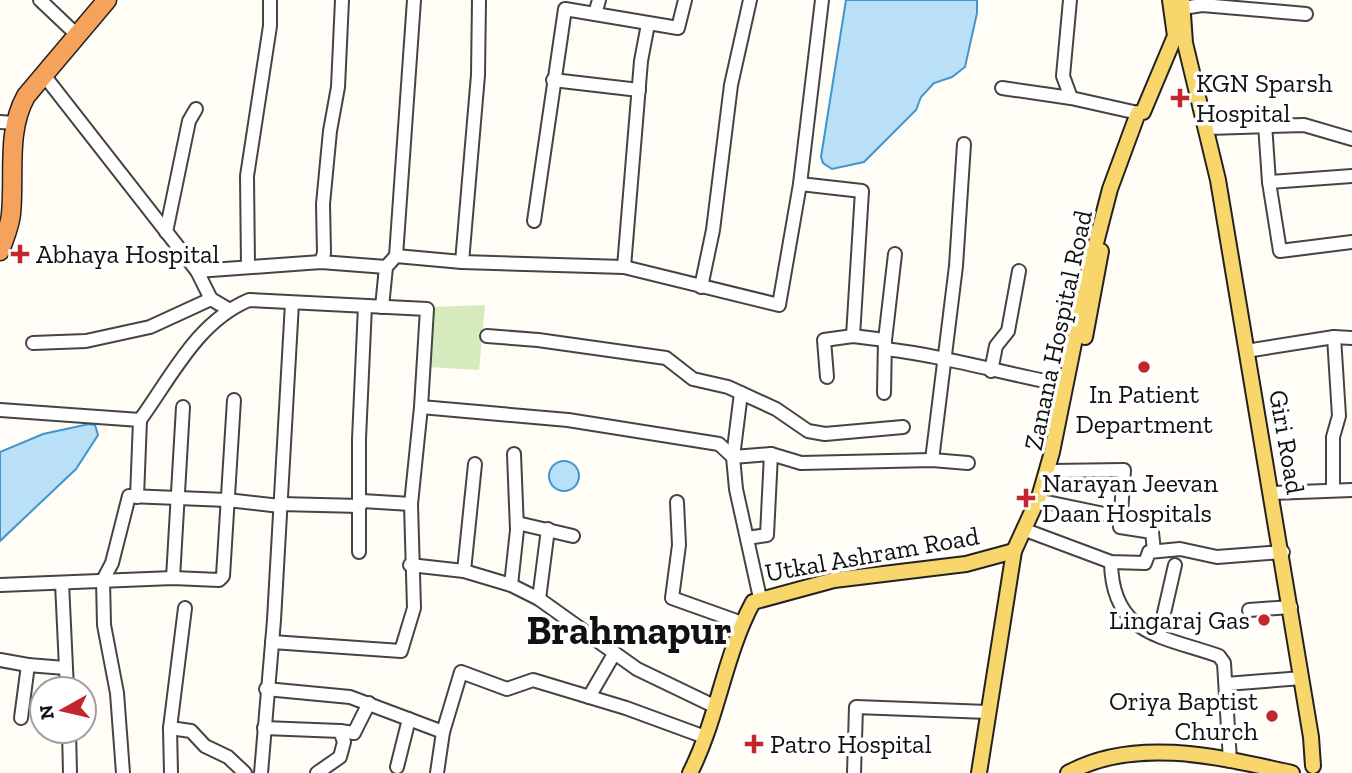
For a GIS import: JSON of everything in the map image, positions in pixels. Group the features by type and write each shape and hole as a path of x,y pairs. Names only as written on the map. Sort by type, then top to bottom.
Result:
{"highway":[{"path":"0,251 11,217 8,123 43,74 107,0"}],"main road":[{"path":"1170,0 1180,39"},
{"path":"1024,534 1040,494 1110,189 1142,115 1180,39 1183,4"},
{"name":"Giri Road","path":"1180,39 1208,128 1283,552 1302,678 1311,771"},
{"name":"Zanana Hospital Road","path":"1014,551 1042,501 1052,471 1093,301 1104,222 1142,115"},
{"path":"979,773 1014,551"},
{"name":"Utkal Ashram Road","path":"690,773 716,708 741,623 753,602 834,580 965,564 1014,551"},
{"path":"1068,773 1108,757 1151,751 1230,761 1292,773"}],"street":[{"path":"40,0 76,34"},
{"path":"248,266 247,176 270,26 270,0"},
{"path":"321,262 324,253 323,205 338,87 342,0"},
{"path":"382,307 386,267 396,256 414,0"},
{"path":"462,262 478,75 479,0"},
{"path":"595,14 599,0"},
{"path":"534,221 552,80 565,9 678,28 685,0"},
{"path":"701,287 713,230 732,85 751,0"},
{"path":"396,256 462,262 624,267 779,304 800,184 822,0"},
{"path":"1070,0 1063,76 1071,98"},
{"path":"1183,4 1306,14"},
{"path":"624,267 639,90 648,24"},
{"path":"43,74 197,271 211,299 228,309"},
{"path":"552,80 639,90"},
{"path":"1002,88 1071,98 1142,115"},
{"path":"166,232 189,121 196,109"},
{"path":"1265,124 1269,182 1280,251 1352,242"},
{"path":"1208,128 1265,124 1304,125 1352,139"},
{"path":"932,460 956,266 964,144"},
{"path":"1269,182 1352,176"},
{"path":"800,184 862,191 853,336"},
{"path":"884,393 885,344 895,254"},
{"path":"197,271 321,262 386,267"},
{"path":"991,371 996,346 1008,331 1020,271"},
{"path":"33,342 86,341 150,327 211,299"},
{"path":"137,497 140,420 202,331 228,309 249,300 427,309 411,504 410,565 414,608 401,651 272,642"},
{"path":"261,773 272,642 292,303"},
{"path":"359,552 359,439 365,306"},
{"path":"487,336 659,356 679,366 693,379 718,383 776,409 808,431 825,434 903,428"},
{"path":"827,377 824,340 853,336 991,371 1065,386"},
{"path":"1333,490 1333,437 1339,416 1335,338"},
{"path":"1246,351 1352,338"},
{"path":"741,393 733,457 761,598"},
{"path":"0,585 173,578 212,581 223,576 234,400"},
{"path":"173,578 183,407"},
{"path":"421,407 625,428 719,444 733,457 771,454 801,463 932,460 968,463"},
{"path":"0,410 53,416 77,414 140,420"},
{"path":"511,585 517,523 514,454"},
{"path":"747,538 767,535 771,454"},
{"path":"464,571 475,464"},
{"path":"1052,471 1124,470 1123,518 1120,527 1152,532 1154,551"},
{"path":"1272,493 1352,489"},
{"path":"123,773 117,693 104,625 103,580 112,563 129,496 280,505 411,504"},
{"path":"1042,501 1123,518"},
{"path":"677,502 679,545 672,598 741,623"},
{"path":"517,523 573,536"},
{"path":"539,599 548,529"},
{"path":"1024,534 1111,562 1145,563 1146,554 1180,549 1217,557 1283,552"},
{"path":"1111,562 1112,592 1135,626 1219,656 1224,663 1230,761"},
{"path":"410,565 464,571 511,585 539,599 637,669 716,708"},
{"path":"1159,635 1175,565"},
{"path":"62,583 66,675"},
{"path":"1249,610 1291,607"},
{"path":"171,773 170,728 185,608"},
{"path":"589,697 614,654"},
{"path":"0,660 65,668"},
{"path":"21,718 28,665"},
{"path":"437,773 443,732 461,672 507,689 533,680 705,737"},
{"path":"1226,684 1302,678"},
{"path":"266,689 350,697 443,732"},
{"path":"264,728 354,733 369,703"},
{"path":"854,773 856,707 988,712"},
{"path":"397,768 409,719"},
{"path":"170,728 191,731 205,746 228,757 245,773"},
{"path":"317,773 340,758 344,742 340,732"},
{"path":"69,745 70,773"}],"green space":[{"path":"485,305 479,370 429,367 432,307"}],"water":[{"path":"846,0 977,0 977,13 965,67 952,77 934,83 921,97 916,110 864,162 832,169 823,163 821,157"},
{"path":"95,425 98,435 76,469 0,541 0,452 43,434"},
{"path":"564,461 575,465 579,476 575,487 564,491 553,487 549,476 553,465"}],"place":[{"name":"KGN Sparsh Hospital","path":"1180,98"},
{"name":"Abhaya Hospital","path":"20,254"},
{"name":"In Patient Department","path":"1144,367"},
{"name":"Narayan Jeevan Daan Hospitals","path":"1026,498"},
{"name":"Lingaraj Gas","path":"1264,620"},
{"name":"Oriya Baptist Church","path":"1272,716"},
{"name":"Patro Hospital","path":"754,744"}],"district":[{"name":"Brahmapur","path":"629,630"}]}
